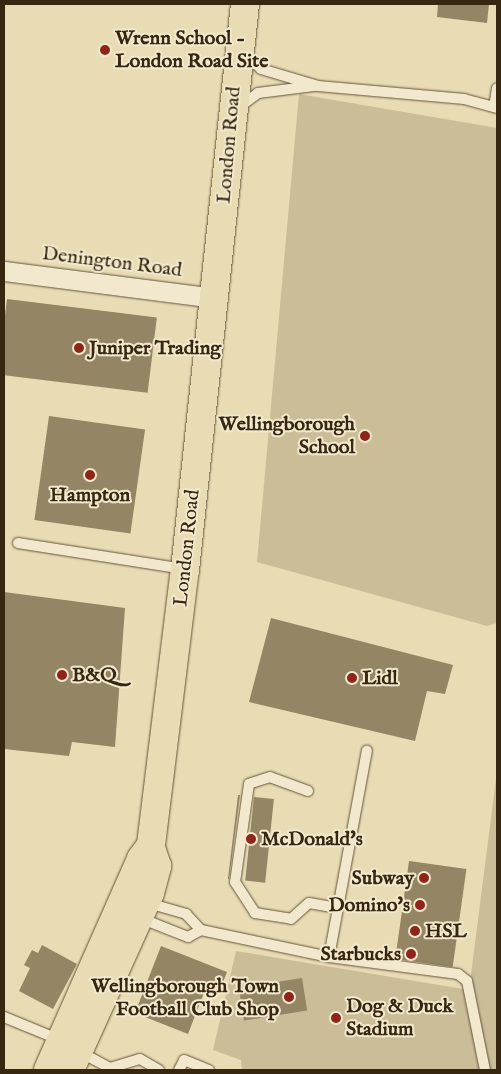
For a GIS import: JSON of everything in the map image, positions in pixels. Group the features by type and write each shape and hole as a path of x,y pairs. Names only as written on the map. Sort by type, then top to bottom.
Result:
{"main road":[{"name":"London Road","path":"48,1070 69,1054 137,907 151,845 185,570 231,115 245,4"}],"street":[{"name":"Denington Road","path":"4,271 214,298"}],"lane":[{"path":"239,46 261,69 318,86 464,99 496,108 497,88"},
{"path":"231,115 258,93 318,86"},
{"path":"18,543 185,570"},
{"path":"329,958 367,750"},
{"path":"308,791 270,777 249,784 236,882 255,913 291,919 309,904 338,908"},
{"path":"137,907 188,936 201,930"},
{"path":"137,907 186,914 201,930 329,958 458,974 466,982 485,1070"},
{"path":"4,1017 69,1054 110,1068 140,1059 159,1070"},
{"path":"179,1070 184,1060 209,1070"}],"shaded area":[{"name":"Wellingborough School","path":"299,94 497,128 497,623 487,626 257,562"},
{"name":"Dog & Duck Stadium","path":"497,771 497,1070 242,1070 241,1060 213,1050 236,951 469,990"}],"building":[{"path":"438,4 489,4 487,23 437,17"},
{"name":"Juniper Trading","path":"7,299 157,317 148,393 4,375 4,323"},
{"name":"Hampton","path":"49,416 145,429 130,533 34,520"},
{"name":"B&Q","path":"4,592 125,608 115,747 72,742 69,756 4,749"},
{"name":"Lidl","path":"271,618 453,665 445,694 427,691 415,741 249,702"},
{"path":"238,795 240,795 228,879"},
{"path":"254,797 274,799 265,883 245,881"},
{"path":"409,861 466,869 453,967 395,959"},
{"path":"42,945 77,964 53,1009 19,991 30,968 24,965 32,950 38,953"},
{"path":"161,946 227,972 218,995 205,990 188,1034 135,1013"},
{"path":"302,978 307,1011 244,1021 239,988"}],"place":[{"name":"Wrenn School - London Road Site","path":"105,50"},
{"name":"Juniper Trading","path":"79,348"},
{"name":"Wellingborough School","path":"365,436"},
{"name":"Hampton","path":"90,475"},
{"name":"B&Q","path":"62,675"},
{"name":"Lidl","path":"352,678"},
{"name":"McDonald's","path":"251,839"},
{"name":"Subway","path":"424,878"},
{"name":"Domino's","path":"420,905"},
{"name":"HSL","path":"415,931"},
{"name":"Starbucks","path":"411,954"},
{"name":"Wellingborough Town Football Club Shop","path":"289,997"},
{"name":"Dog & Duck Stadium","path":"336,1018"}]}
